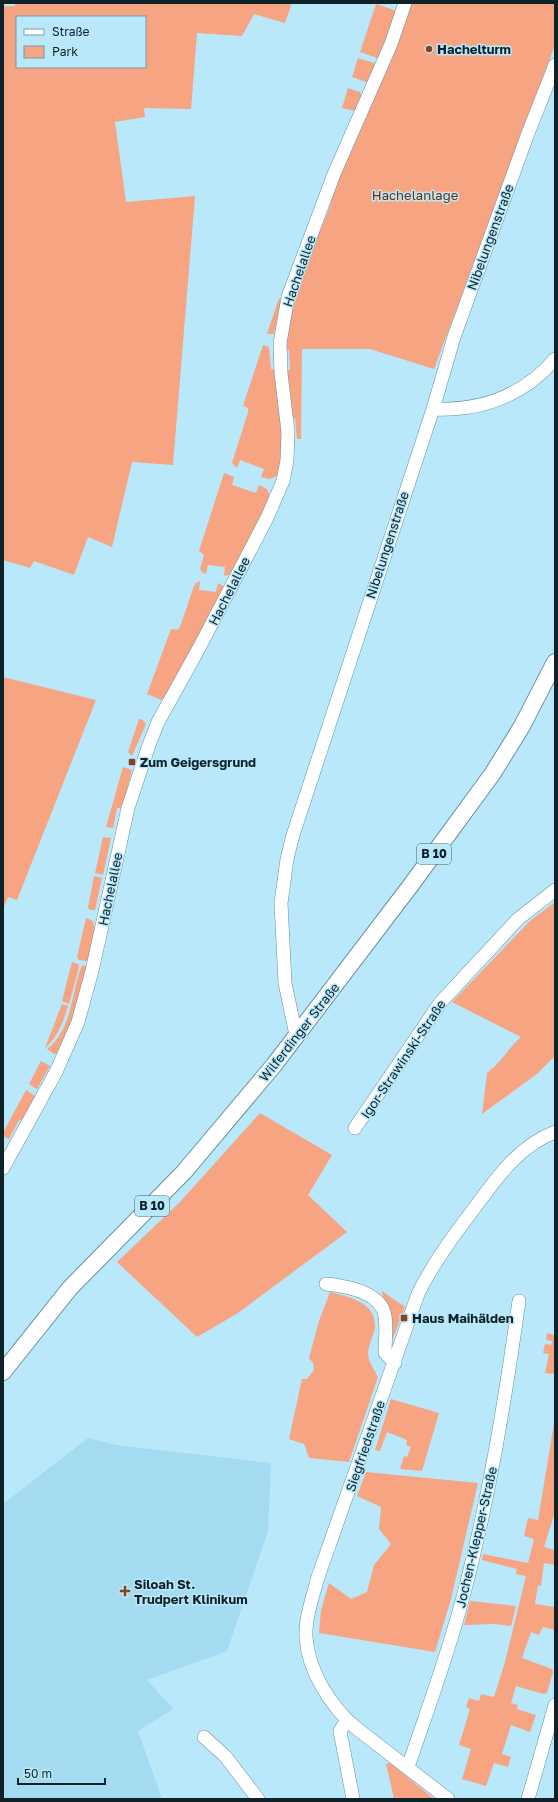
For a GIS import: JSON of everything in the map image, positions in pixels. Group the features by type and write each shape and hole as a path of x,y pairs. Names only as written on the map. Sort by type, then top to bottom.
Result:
{"main road":[{"name":"Wilferdinger Straße","path":"3,1372 70,1288 184,1172 244,1102 296,1036 407,890 493,773 522,726 555,662"}],"street":[{"name":"Hachelallee","path":"3,1168 56,1072 82,1011 128,808 158,722 198,650 267,518 283,480 287,460 288,437 280,354 281,328 288,297 334,174 391,44 405,3"},
{"name":"Nibelungenstraße","path":"296,1036 285,984 281,903 282,883 293,835 432,409 454,337 555,65"},
{"path":"432,409 467,409 501,398 536,377 555,359"},
{"name":"Igor-Strawinski-Straße","path":"355,1128 440,1003 518,919 555,890"},
{"name":"Siegfriedstraße","path":"448,1799 347,1720 326,1695 314,1669 306,1637 308,1615 318,1577 418,1294 428,1272 441,1252 505,1167 518,1154 545,1136 555,1132"},
{"path":"326,1284 347,1287 368,1295 378,1304 385,1315 385,1354 395,1362"},
{"name":"Jochen-Klepper-Straße","path":"408,1767 447,1654 463,1598 490,1482 519,1301"},
{"path":"528,1799 555,1705"},
{"path":"347,1720 340,1732 353,1799"},
{"path":"204,1737 225,1756 258,1799"}],"shaded area":[{"name":"Siloah St. Trudpert Klinikum","path":"88,1438 116,1445 271,1463 268,1531 227,1651 147,1680 173,1709 138,1731 162,1799 3,1799 3,1504"}],"green space":[{"path":"15,3 292,3 285,23 254,14 242,36 197,33 191,109 144,108 145,117 115,122 126,202 195,196 173,465 132,462 112,547 88,537 74,575 34,561 30,568 3,560 3,6 15,6"},
{"name":"Hachelanlage","path":"411,3 555,3 555,45 434,369 370,349 302,349 301,439 297,439 295,418 292,418 286,370 290,370 289,350 282,349 285,330 304,267 328,212 341,170"},
{"path":"376,4 394,10 396,14 379,57 377,58 360,52"},
{"path":"358,58 374,63 375,66 369,81 366,82 352,77"},
{"path":"348,88 360,92 362,96 355,111 342,108"},
{"path":"279,298 281,300 274,334 267,334"},
{"path":"263,345 269,347 271,369 274,369 282,438 282,455 277,476 270,479 261,477 264,469 240,460 237,468 232,463 248,412 248,408 243,406"},
{"path":"224,473 234,477 232,485 256,493 259,485 267,489 270,496 232,574 224,576 225,567 208,565 206,574 202,572 200,569 204,555 199,551"},
{"path":"200,581 199,590 216,592 218,583 225,587 185,664 162,700 147,694 171,629 177,630 180,627 194,586"},
{"path":"3,677 96,700 17,900 8,897 3,909"},
{"path":"139,719 143,720 146,724 132,756 128,752"},
{"path":"123,767 132,770 122,808 117,808 113,828 106,827"},
{"path":"103,837 111,838 103,875 95,873"},
{"path":"94,876 102,878 95,910 90,910 88,908"},
{"path":"555,902 555,1056 537,1074 482,1114 487,1073 497,1065 521,1037 452,1002 530,921"},
{"path":"86,918 93,921 95,930 89,960 87,961 79,960 77,957"},
{"path":"72,962 78,964 79,967 69,1004 62,1001"},
{"path":"82,965 86,966 87,968 74,1016 58,1054 54,1054 47,1049 56,1041 67,1021"},
{"path":"62,1004 68,1006 62,1023 57,1034 45,1048"},
{"path":"41,1061 50,1066 37,1089 29,1084"},
{"path":"26,1090 36,1097 23,1121 19,1120 9,1139 3,1136 3,1133"},
{"path":"260,1113 332,1155 308,1195 347,1232 238,1313 197,1337 117,1262 179,1203"},
{"path":"382,1291 405,1307 393,1338 389,1335"},
{"path":"330,1292 353,1299 366,1306 374,1319 375,1327 369,1347 368,1357 378,1377 349,1462 309,1458 304,1444 289,1439 302,1379 307,1379 314,1370 313,1363 309,1358 319,1321"},
{"path":"547,1333 555,1335 555,1374 545,1373 549,1354 543,1353 545,1344 551,1345 552,1341 546,1340"},
{"path":"391,1399 439,1413 422,1471 400,1469 404,1456 407,1457 411,1447 406,1445 407,1440 387,1432 380,1451 375,1450"},
{"path":"555,1417 555,1512 544,1547 555,1550 555,1565 544,1563 541,1586 538,1585 535,1604 555,1607 555,1630 543,1627 539,1635 531,1632 522,1658 552,1669 553,1672 547,1693 543,1694 516,1686 511,1703 518,1705 517,1709 536,1715 530,1732 511,1725 502,1754 511,1757 508,1767 494,1763 486,1786 462,1779 471,1749 459,1745 470,1709 466,1707 469,1698 479,1701 481,1694 494,1697 505,1662 526,1576 516,1574 517,1569 482,1560 483,1554 528,1563 534,1539 524,1536 528,1518 538,1520"},
{"path":"366,1472 478,1483 451,1599 435,1652 319,1633 321,1610 329,1583 351,1599 367,1592 374,1565 391,1544 379,1529 381,1507 357,1496"},
{"path":"470,1601 516,1606 511,1626 495,1624 464,1625"},
{"path":"390,1763 434,1799 394,1799 386,1764"}],"place":[{"name":"Hachelturm","path":"429,49"},
{"name":"Zum Geigersgrund","path":"132,762"},
{"name":"Haus Maihälden","path":"404,1318"},
{"name":"Siloah St. Trudpert Klinikum","path":"125,1591"}]}
